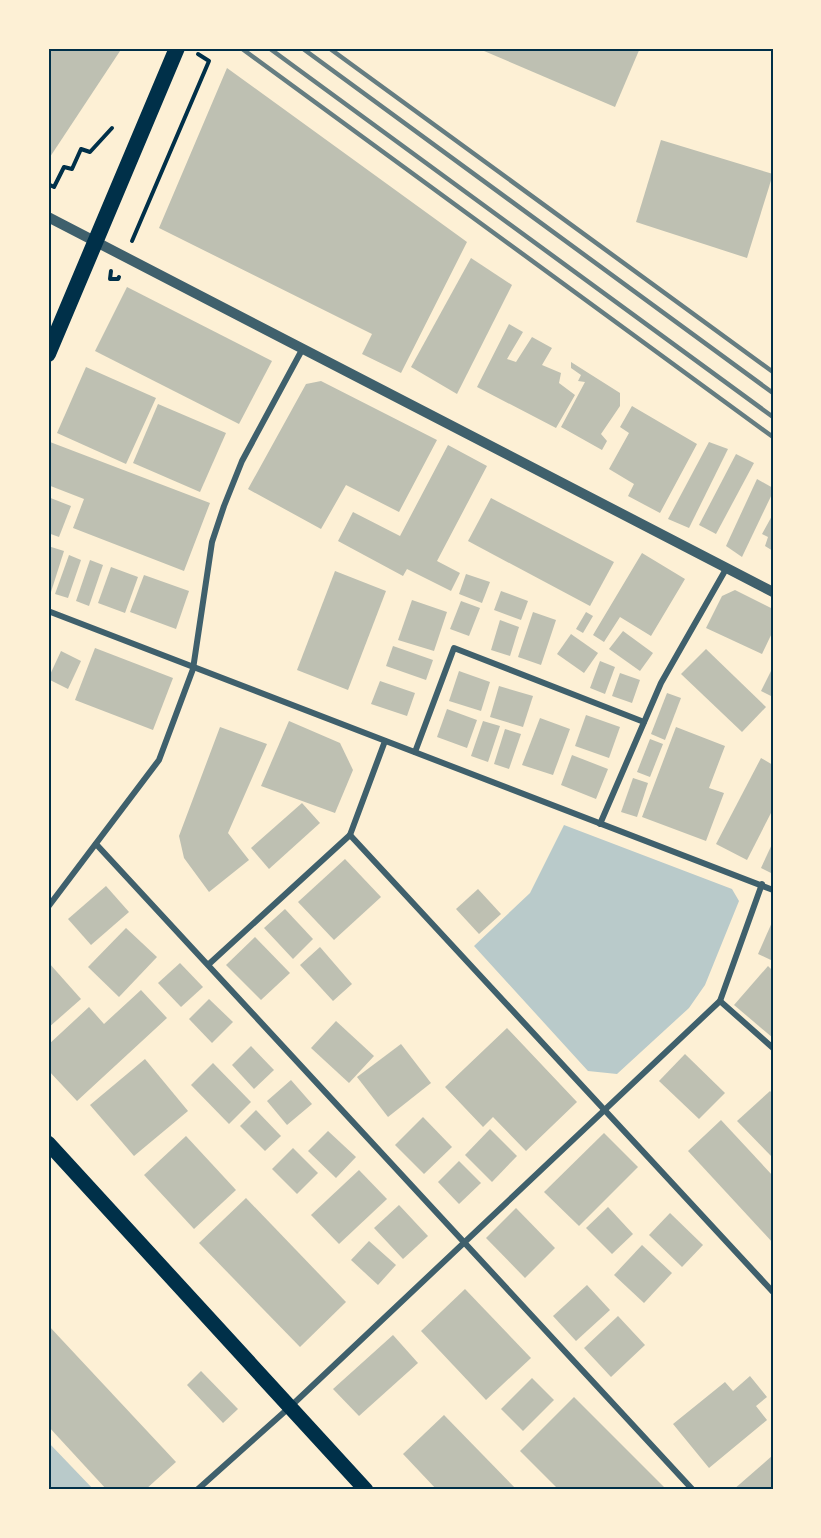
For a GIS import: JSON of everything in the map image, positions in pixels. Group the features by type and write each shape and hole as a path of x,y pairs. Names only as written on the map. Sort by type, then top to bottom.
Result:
{"highway":[{"path":"48,354 177,48"}],"main road":[{"path":"48,1143 366,1490"}],"street":[{"path":"52,219 773,592"},
{"path":"48,907 159,760 176,721 193,669 212,542 224,506 242,461 303,348"},
{"path":"600,824 661,683 726,569"},
{"path":"48,611 193,669 256,689 773,890"},
{"path":"415,752 454,648 644,722"},
{"path":"209,964 350,835 385,741"},
{"path":"350,835 773,1292"},
{"path":"96,844 693,1490"},
{"path":"197,1490 291,1406 604,1108 720,1001 762,884"},
{"path":"720,1001 773,1048"}],"path":[{"path":"129,258 209,61 190,48"},
{"path":"48,184 54,187 64,167 72,169 81,149 90,152 112,128"}],"shaded area":[{"path":"564,825 732,889 739,901 705,985 689,1008 617,1074 588,1071 474,946 530,893"},
{"path":"48,1442 94,1490 48,1490"}],"building":[{"path":"48,48 122,48 48,160"},
{"path":"477,48 640,48 615,107"},
{"path":"227,68 467,242 401,373 362,354 372,334 159,228"},
{"path":"661,140 773,174 747,258 636,222"},
{"path":"471,258 512,285 457,394 411,367"},
{"path":"127,287 272,361 239,424 95,351"},
{"path":"509,324 523,332 507,359 516,362 532,337 552,348 542,365 561,373 559,383 575,395 556,428 477,387"},
{"path":"571,362 620,393 620,406 601,434 607,441 602,450 561,427 585,382 578,381 581,375 571,368"},
{"path":"86,367 156,398 126,464 57,433"},
{"path":"321,381 437,440 399,512 346,485 321,529 248,489 306,384"},
{"path":"158,404 226,433 200,492 133,463"},
{"path":"632,406 697,444 660,513 628,496 634,484 609,469 629,433 620,427"},
{"path":"50,442 210,503 184,571 73,528 84,499 48,485"},
{"path":"709,442 728,449 689,528 668,519"},
{"path":"448,445 487,466 437,561 460,573 451,591 407,569 403,576 338,541 353,512 400,536"},
{"path":"736,454 754,463 716,534 699,525"},
{"path":"757,479 773,488 773,492 742,557 726,546"},
{"path":"48,497 71,506 59,537 48,533"},
{"path":"491,498 614,562 590,606 468,541"},
{"path":"773,514 773,551 765,546 768,537 762,534"},
{"path":"48,546 64,551 51,592 48,591"},
{"path":"642,553 685,579 651,636 620,617 604,642 593,635"},
{"path":"69,555 81,560 68,598 55,594"},
{"path":"90,560 103,565 89,606 76,601"},
{"path":"111,567 138,577 125,613 98,603"},
{"path":"335,571 386,591 348,690 297,670"},
{"path":"466,574 490,582 482,603 459,594"},
{"path":"144,575 189,591 176,629 130,612"},
{"path":"735,590 773,609 773,631 762,654 706,628 722,596"},
{"path":"501,591 528,601 521,620 494,610"},
{"path":"412,600 447,612 434,651 398,640"},
{"path":"461,601 480,608 469,636 450,629"},
{"path":"533,612 556,620 541,665 518,657"},
{"path":"586,612 593,616 583,633 576,629"},
{"path":"500,620 519,627 510,656 491,650"},
{"path":"623,631 653,653 640,671 609,649"},
{"path":"571,634 598,653 584,673 557,654"},
{"path":"393,646 433,660 426,680 386,666"},
{"path":"95,648 173,678 153,730 75,700"},
{"path":"706,649 766,707 742,732 681,674"},
{"path":"61,651 81,661 68,689 48,679"},
{"path":"600,661 615,667 605,694 590,688"},
{"path":"773,667 773,697 761,691"},
{"path":"459,671 490,682 481,711 449,701"},
{"path":"620,673 640,680 632,703 612,696"},
{"path":"380,681 415,693 407,716 371,704"},
{"path":"499,686 533,696 523,727 490,717"},
{"path":"667,693 681,698 665,740 651,734"},
{"path":"447,709 477,720 467,748 437,737"},
{"path":"586,715 620,727 609,758 575,746"},
{"path":"540,718 570,729 553,775 522,765"},
{"path":"289,721 340,743 353,770 335,813 261,786"},
{"path":"483,721 500,726 488,762 471,756"},
{"path":"220,727 267,744 228,833 249,860 209,892 184,858 179,836"},
{"path":"676,727 725,746 709,788 724,793 706,841 642,817"},
{"path":"505,729 521,734 509,769 494,764"},
{"path":"650,739 663,744 650,777 637,772"},
{"path":"572,755 608,769 596,799 561,785"},
{"path":"761,758 773,765 773,809 747,860 716,844"},
{"path":"633,778 648,783 637,817 621,812"},
{"path":"302,803 320,823 269,869 251,848"},
{"path":"773,842 773,874 761,868"},
{"path":"345,859 381,897 334,940 298,902"},
{"path":"106,886 129,912 91,945 68,919"},
{"path":"478,889 501,914 479,934 456,909"},
{"path":"285,909 313,939 293,959 264,928"},
{"path":"773,920 773,961 758,954"},
{"path":"126,928 157,957 119,997 88,967"},
{"path":"255,937 290,973 261,1000 226,965"},
{"path":"320,947 352,984 333,1001 300,965"},
{"path":"180,963 203,987 181,1007 158,983"},
{"path":"48,964 81,999 48,1028"},
{"path":"768,966 773,971 773,1038 734,1005"},
{"path":"141,990 167,1018 77,1101 48,1070 48,1045 89,1007 104,1024"},
{"path":"209,999 233,1022 212,1043 189,1019"},
{"path":"336,1021 374,1056 349,1083 311,1048"},
{"path":"507,1028 577,1102 526,1151 493,1117 483,1127 445,1087"},
{"path":"401,1044 431,1083 388,1117 357,1077"},
{"path":"251,1046 274,1070 254,1089 232,1065"},
{"path":"685,1054 725,1093 699,1119 659,1081"},
{"path":"145,1059 188,1111 134,1156 90,1105"},
{"path":"213,1063 251,1102 229,1124 191,1085"},
{"path":"291,1080 312,1104 287,1125 267,1101"},
{"path":"770,1091 773,1094 773,1158 737,1121"},
{"path":"256,1110 281,1136 265,1151 240,1126"},
{"path":"423,1117 452,1147 424,1174 395,1145"},
{"path":"721,1120 773,1176 773,1243 688,1151"},
{"path":"490,1129 517,1156 492,1182 465,1155"},
{"path":"328,1131 356,1157 336,1178 308,1151"},
{"path":"604,1133 638,1167 579,1226 544,1192"},
{"path":"186,1136 236,1190 194,1229 144,1175"},
{"path":"293,1148 318,1173 297,1194 272,1169"},
{"path":"459,1161 481,1183 459,1204 438,1182"},
{"path":"359,1170 387,1199 339,1244 311,1215"},
{"path":"246,1198 346,1302 300,1347 199,1243"},
{"path":"399,1205 428,1236 403,1259 374,1228"},
{"path":"608,1207 633,1234 612,1254 586,1228"},
{"path":"516,1208 555,1248 525,1278 486,1238"},
{"path":"670,1213 703,1245 682,1267 649,1235"},
{"path":"369,1241 396,1265 378,1285 351,1260"},
{"path":"642,1245 672,1273 644,1303 614,1275"},
{"path":"587,1285 610,1310 576,1341 553,1316"},
{"path":"465,1289 531,1358 486,1400 421,1331"},
{"path":"618,1316 645,1345 611,1377 584,1348"},
{"path":"48,1325 176,1462 145,1490 107,1490 48,1426"},
{"path":"393,1335 418,1363 359,1416 333,1389"},
{"path":"201,1371 238,1409 223,1423 187,1385"},
{"path":"750,1376 767,1397 756,1406 767,1420 709,1468 673,1424 725,1382 733,1391"},
{"path":"532,1378 554,1400 523,1431 501,1409"},
{"path":"574,1397 667,1490 559,1490 520,1451"},
{"path":"444,1415 517,1490 437,1490 403,1454"},
{"path":"773,1455 773,1490 733,1490"}],"railway":[{"path":"241,48 773,437"},
{"path":"269,48 773,417"},
{"path":"302,48 773,393"},
{"path":"329,48 773,372"}]}
